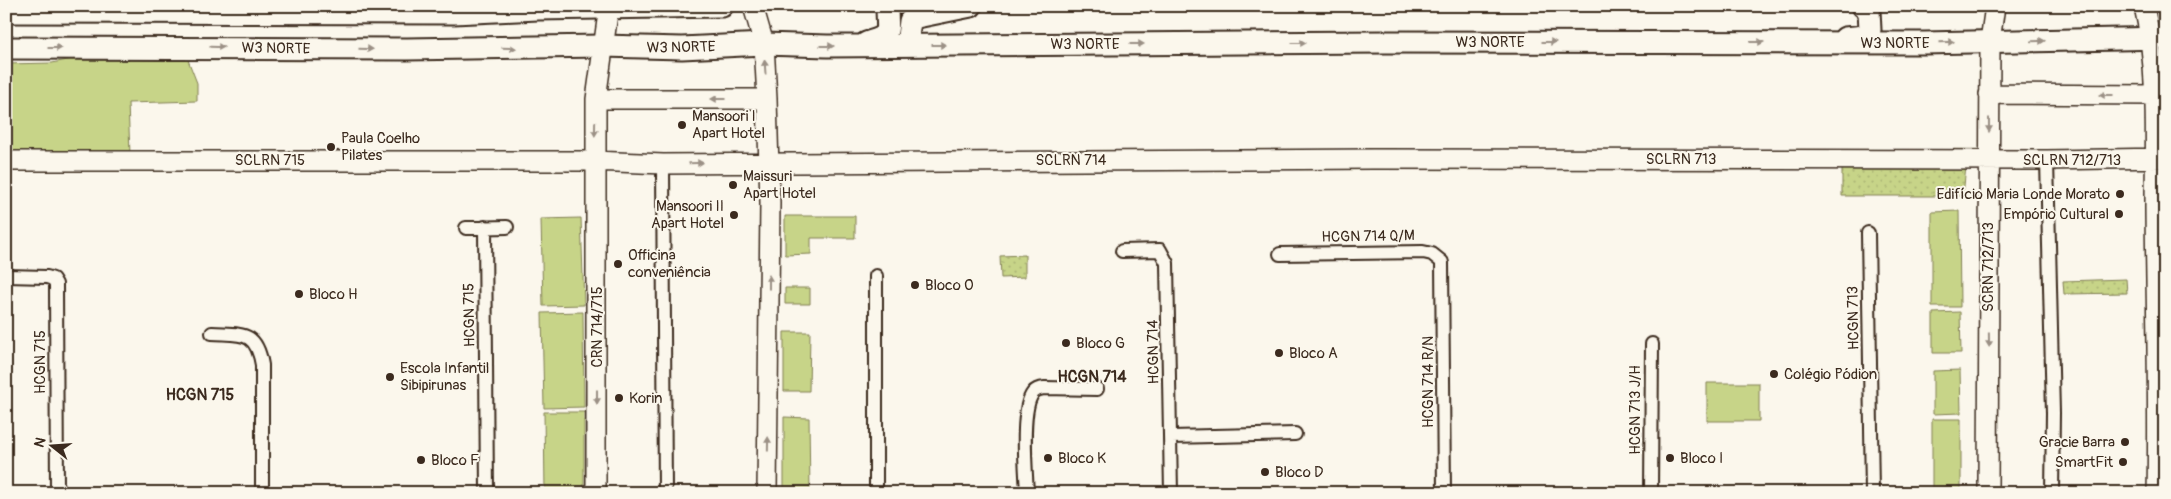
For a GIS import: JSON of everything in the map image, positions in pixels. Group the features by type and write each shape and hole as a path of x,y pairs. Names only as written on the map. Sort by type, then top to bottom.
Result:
{"main road":[{"path":"6,12 454,13 609,7 722,6"},
{"path":"856,46 884,38 888,32 888,6"},
{"path":"907,45 910,21 917,17 971,6"},
{"path":"1810,42 1864,36 1870,30 1870,18 1869,10 1863,6"},
{"path":"476,47 476,25 482,20 538,9"},
{"path":"407,49 450,41 454,38 454,13"},
{"name":"W3 NORTE","path":"6,48 407,49 602,46 682,48 764,44 856,46 2158,39"}],"street":[{"path":"753,6 764,44 767,99 769,290 767,493"},
{"name":"SCRN 712/713","path":"1988,493 1989,94 1990,41 1996,6"},
{"path":"2144,6 2158,39 2155,96 2160,159 2157,493"},
{"name":"CRN 714/715","path":"596,493 594,162 596,99 609,7"},
{"path":"1989,94 2155,96"},
{"path":"596,99 767,99"},
{"name":"SCLRN 713","path":"1373,159 1988,159"},
{"name":"SCLRN 714","path":"768,162 1373,159"},
{"name":"SCLRN 712/713","path":"1988,159 2160,159"},
{"path":"2047,160 2053,413 2052,493"},
{"name":"SCLRN 715","path":"6,161 594,162"},
{"path":"594,162 662,164 768,162"},
{"path":"662,164 665,493"},
{"name":"HCGN 715","path":"485,227 487,493"},
{"path":"466,228 507,227"},
{"name":"HCGN 713","path":"1868,233 1872,493"},
{"name":"HCGN 714","path":"1122,251 1160,250 1167,263 1171,493"},
{"name":"HCGN 714 Q/M","path":"1280,254 1423,252 1439,257 1444,272"},
{"name":"HCGN 714 R/N","path":"1444,272 1444,493"},
{"name":"HCGN 715","path":"6,276 47,277 53,279 56,284 57,493"},
{"path":"876,276 876,493"},
{"path":"212,333 245,336 259,349 262,365 262,493"},
{"name":"HCGN 713 J/H","path":"1651,493 1652,344"},
{"path":"1027,493 1025,424 1033,393 1036,389 1044,388 1097,389"},
{"path":"1171,437 1295,434"}],"green space":[{"path":"83,57 188,60 197,83 197,101 128,103 130,154 6,153 6,64 52,63"},
{"path":"1842,165 1966,166 1963,196 1842,196"},
{"path":"1959,211 1960,307 1932,307 1932,212"},
{"path":"785,216 855,216 855,238 811,238 811,254 785,255"},
{"path":"581,218 584,305 543,306 541,219"},
{"path":"1025,255 1025,277 1001,278 1000,256"},
{"path":"2126,279 2127,293 2064,294 2063,281"},
{"path":"785,288 810,288 810,304 785,304"},
{"path":"583,312 584,407 544,408 542,313"},
{"path":"1960,312 1961,353 1933,353 1933,313"},
{"path":"784,332 810,332 809,391 784,391"},
{"path":"1960,370 1961,413 1933,414 1933,371"},
{"path":"1707,383 1759,383 1759,421 1707,421"},
{"path":"544,412 584,412 584,493 545,493"},
{"path":"784,417 809,418 810,493 784,493"},
{"path":"1932,419 1961,419 1961,493 1932,493"}],"place":[{"name":"Mansoori I Apart Hotel","path":"682,125"},
{"name":"Paula Coelho Pilates","path":"331,147"},
{"name":"Maissuri Apart Hotel","path":"733,185"},
{"name":"Edifício Maria Londe Morato","path":"2120,194"},
{"name":"Empório Cultural","path":"2119,214"},
{"name":"Mansoori II Apart Hotel","path":"734,215"},
{"name":"Officina conveniência","path":"618,264"},
{"name":"Bloco O","path":"915,285"},
{"name":"Bloco H","path":"299,294"},
{"name":"Bloco G","path":"1066,343"},
{"name":"Bloco A","path":"1279,353"},
{"name":"Colégio Pódion","path":"1774,374"},
{"name":"Escola Infantil Sibipirunas","path":"390,377"},
{"name":"Korin","path":"619,398"},
{"name":"Gracie Barra","path":"2125,442"},
{"name":"Bloco K","path":"1048,458"},
{"name":"Bloco I","path":"1670,458"},
{"name":"Bloco F","path":"421,460"},
{"name":"SmartFit","path":"2123,462"},
{"name":"Bloco D","path":"1265,472"}],"district":[{"name":"HCGN 714","path":"1092,376"},
{"name":"HCGN 715","path":"200,394"}]}
